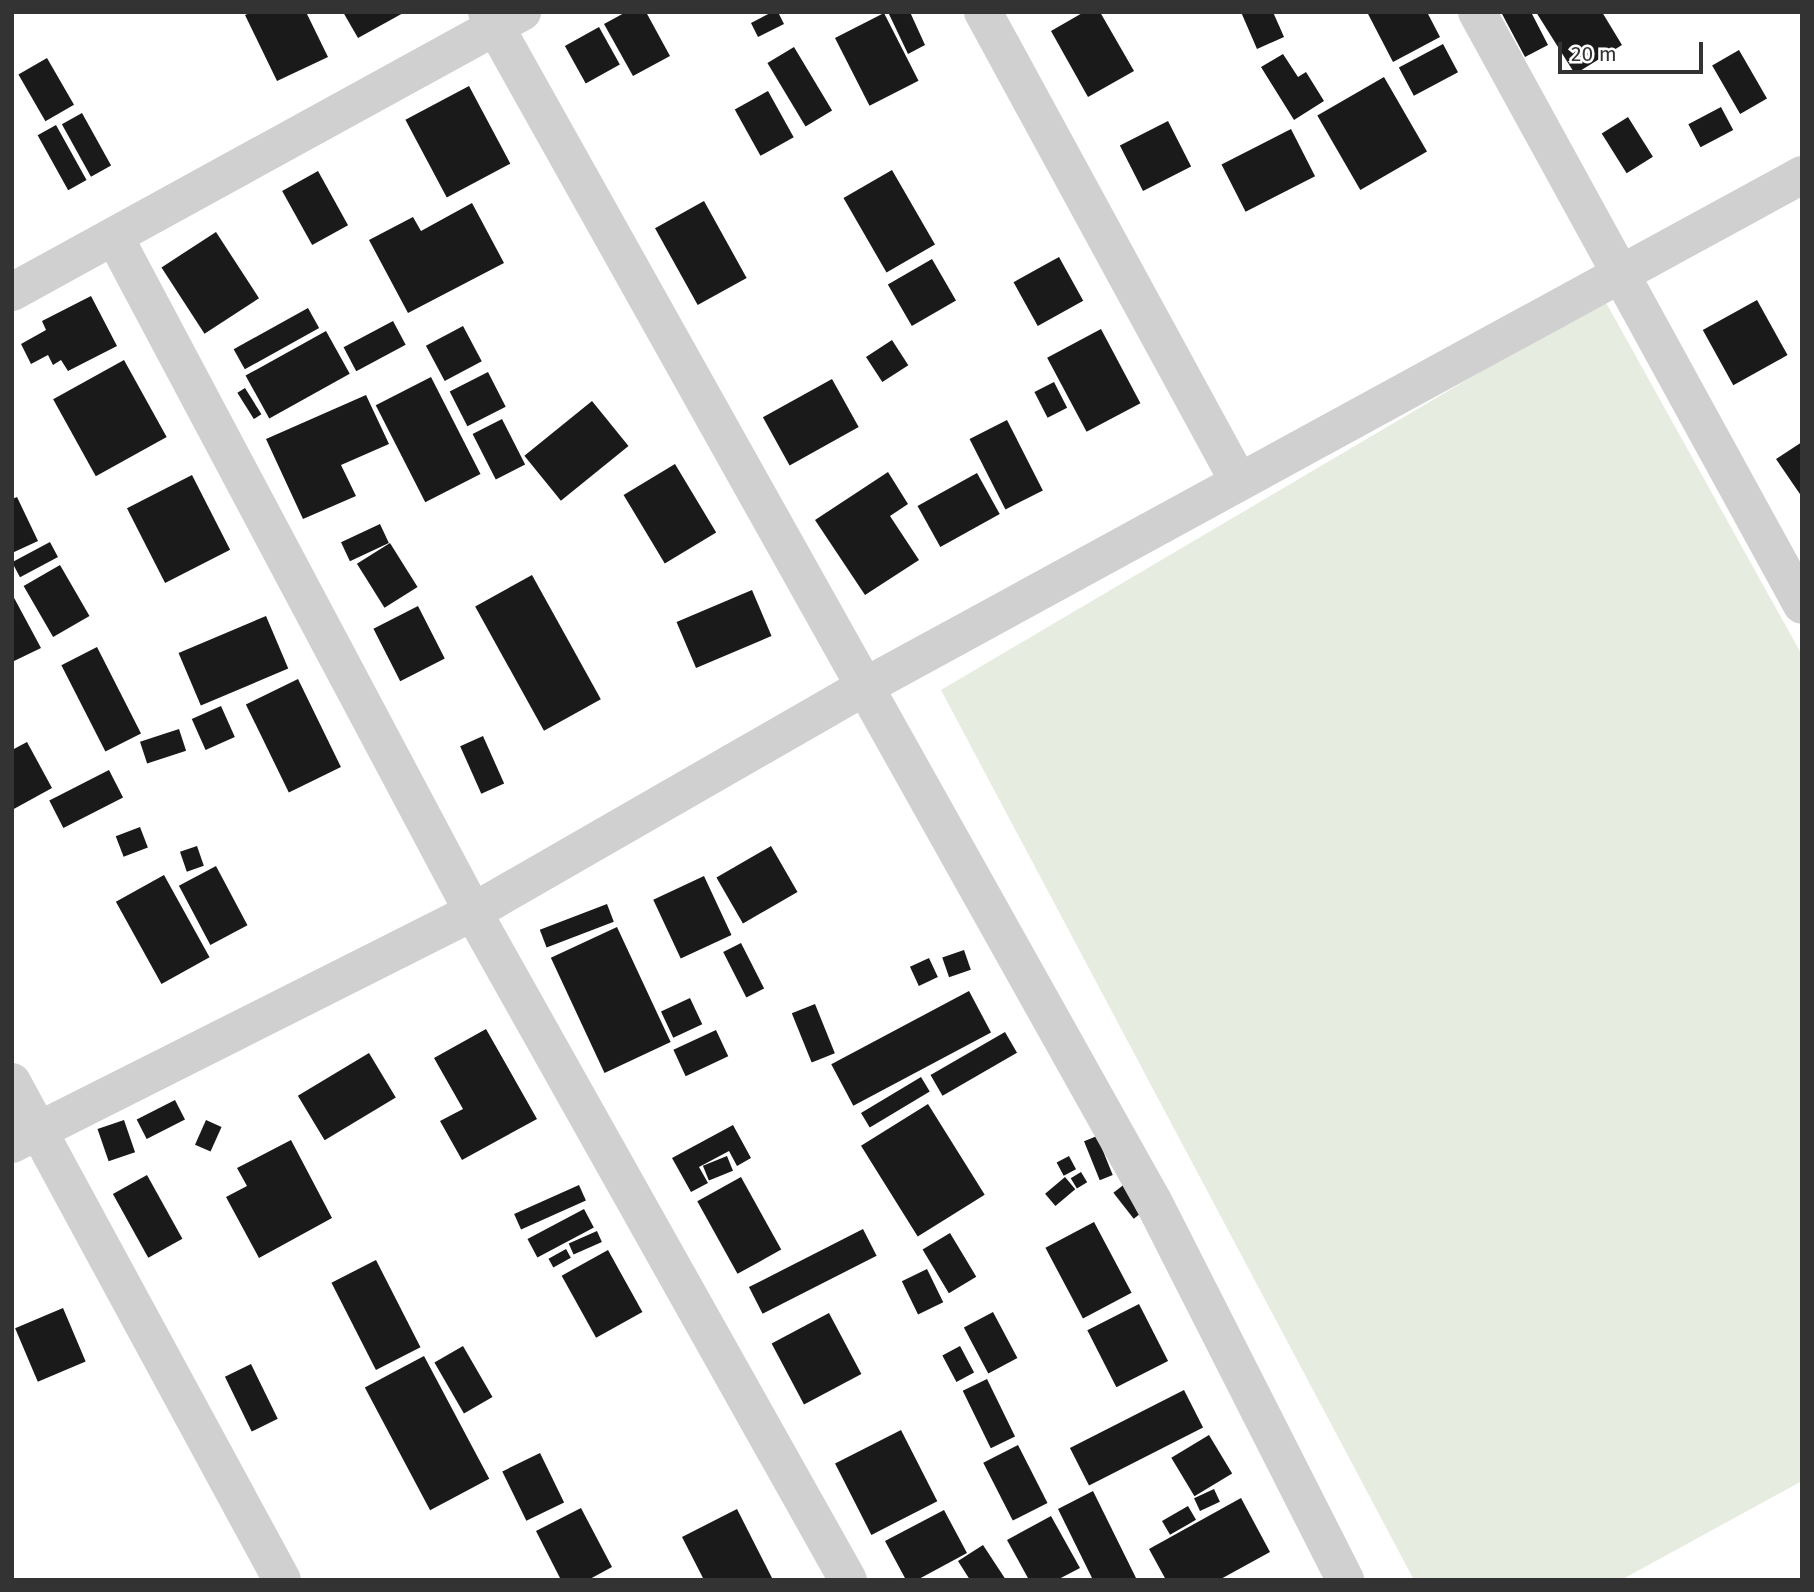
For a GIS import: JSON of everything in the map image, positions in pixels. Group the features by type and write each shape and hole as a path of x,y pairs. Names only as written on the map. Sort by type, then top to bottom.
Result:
{"street":[{"path":"983,12 1238,480"},
{"path":"1477,12 1802,605"},
{"path":"12,292 115,237 501,17 866,686 1153,1201 1345,1580"},
{"path":"26,1136 473,912 866,686 1619,271 1802,175"},
{"path":"115,237 473,912 848,1580"},
{"path":"12,1082 26,1136 282,1580"}],"shaded area":[{"path":"1604,299 1802,655 1802,1481 1621,1580 1414,1580 941,690"}],"building":[{"path":"252,12 306,12 328,57 277,81 245,15"},
{"path":"343,12 405,12 358,38"},
{"path":"626,12 646,12 670,56 633,76 604,24"},
{"path":"772,12 778,12 784,24 758,37 751,23"},
{"path":"888,12 910,12 925,45 908,54"},
{"path":"1084,12 1100,12 1134,71 1088,97 1051,31"},
{"path":"1241,12 1273,12 1284,37 1257,49"},
{"path":"1367,12 1427,12 1440,37 1393,62"},
{"path":"1501,12 1531,12 1548,45 1525,57"},
{"path":"1536,12 1602,12 1622,45 1575,74"},
{"path":"884,13 919,81 869,106 835,38"},
{"path":"599,27 620,65 586,84 565,46"},
{"path":"1443,44 1458,72 1414,96 1399,67"},
{"path":"794,47 832,110 806,126 767,63"},
{"path":"1739,50 1767,98 1740,114 1712,66"},
{"path":"1283,54 1298,77 1306,72 1324,101 1294,120 1261,67"},
{"path":"47,58 74,105 45,121 18,74"},
{"path":"1384,77 1427,151 1360,190 1317,116"},
{"path":"469,86 510,164 447,198 405,120"},
{"path":"768,91 794,137 760,156 735,109"},
{"path":"1721,107 1733,130 1701,147 1688,124"},
{"path":"82,113 111,165 91,177 62,124"},
{"path":"1628,117 1653,157 1627,173 1602,133"},
{"path":"1168,121 1191,166 1143,191 1120,146"},
{"path":"56,125 87,180 68,190 38,135"},
{"path":"1291,129 1315,176 1246,212 1222,164"},
{"path":"892,170 935,244 887,272 844,198"},
{"path":"318,171 348,225 312,245 282,191"},
{"path":"704,201 747,278 698,305 655,228"},
{"path":"472,203 504,263 408,313 369,240 413,217 421,231"},
{"path":"216,232 259,298 205,334 161,267"},
{"path":"1059,257 1083,301 1038,326 1014,282"},
{"path":"932,259 956,301 912,326 888,284"},
{"path":"91,296 117,346 68,371 61,360 53,365 48,355 31,364 21,344 46,330 42,321"},
{"path":"1757,300 1788,355 1733,385 1703,330"},
{"path":"308,308 319,328 245,369 234,349"},
{"path":"393,321 406,345 356,371 344,347"},
{"path":"463,326 482,361 445,381 426,346"},
{"path":"1101,329 1140,403 1087,432 1047,358"},
{"path":"326,331 350,374 269,418 246,376"},
{"path":"892,340 908,365 882,382 866,357"},
{"path":"124,360 167,437 96,476 53,399"},
{"path":"488,372 506,407 467,426 450,392"},
{"path":"431,377 480,474 425,502 376,405"},
{"path":"832,379 859,427 790,465 763,417"},
{"path":"1054,382 1067,408 1048,418 1034,392"},
{"path":"245,388 261,414 254,419 237,393"},
{"path":"366,395 389,444 341,465 356,496 303,519 266,439"},
{"path":"592,401 629,446 561,501 524,456"},
{"path":"502,419 525,464 496,479 473,434"},
{"path":"1007,420 1043,490 1005,509 970,439"},
{"path":"1802,442 1802,497 1776,459"},
{"path":"675,464 716,533 665,563 624,495"},
{"path":"888,472 908,504 890,516 919,560 865,595 815,520"},
{"path":"977,473 1000,514 940,547 918,506"},
{"path":"192,475 230,550 165,583 127,508"},
{"path":"17,497 38,541 12,553 12,499"},
{"path":"380,524 389,543 350,561 341,542"},
{"path":"50,542 58,557 20,577 12,562"},
{"path":"390,543 418,587 384,608 357,564"},
{"path":"60,565 90,616 53,637 24,586"},
{"path":"532,575 601,699 544,731 475,607"},
{"path":"752,590 772,636 696,668 677,622"},
{"path":"12,594 41,648 12,662"},
{"path":"418,606 445,659 400,681 373,629"},
{"path":"266,616 288,668 201,706 179,653"},
{"path":"97,647 141,733 105,752 61,665"},
{"path":"298,679 341,767 289,793 246,704"},
{"path":"221,706 235,737 206,750 192,719"},
{"path":"179,729 186,751 147,764 140,742"},
{"path":"483,736 504,784 481,794 460,746"},
{"path":"27,742 52,788 12,810 12,750"},
{"path":"109,770 123,798 63,828 49,800"},
{"path":"140,827 148,848 124,857 116,836"},
{"path":"197,846 204,866 187,872 180,852"},
{"path":"771,846 797,892 743,923 716,878"},
{"path":"216,866 247,925 210,945 179,886"},
{"path":"164,875 210,957 161,984 116,902"},
{"path":"704,876 731,935 681,959 653,900"},
{"path":"607,904 614,922 547,948 540,930"},
{"path":"617,927 671,1042 605,1073 551,958"},
{"path":"741,943 764,988 746,998 723,952"},
{"path":"964,950 971,970 949,977 942,957"},
{"path":"929,958 938,977 919,986 910,967"},
{"path":"969,991 991,1032 853,1106 831,1064"},
{"path":"690,998 702,1024 673,1038 661,1012"},
{"path":"815,1004 835,1053 812,1063 792,1013"},
{"path":"486,1029 537,1119 462,1160 440,1121 463,1109 434,1058"},
{"path":"716,1030 728,1056 686,1076 673,1050"},
{"path":"1005,1032 1017,1053 943,1096 931,1075"},
{"path":"369,1053 396,1098 325,1140 298,1096"},
{"path":"921,1077 930,1092 870,1128 861,1113"},
{"path":"175,1100 185,1120 147,1139 137,1120"},
{"path":"928,1104 985,1195 918,1237 861,1146"},
{"path":"124,1120 135,1152 109,1161 98,1129"},
{"path":"206,1120 222,1127 211,1152 195,1145"},
{"path":"733,1125 751,1158 737,1166 729,1151 699,1167 708,1183 691,1192 672,1158"},
{"path":"1097,1136 1113,1175 1100,1180 1084,1141"},
{"path":"291,1140 332,1218 259,1258 226,1197 247,1186 237,1168"},
{"path":"727,1156 733,1171 709,1181 703,1166"},
{"path":"1069,1156 1076,1169 1064,1176 1057,1163"},
{"path":"1081,1172 1087,1182 1077,1188 1071,1178"},
{"path":"147,1175 182,1239 148,1258 113,1194"},
{"path":"741,1177 781,1250 738,1274 697,1201"},
{"path":"1065,1177 1075,1189 1055,1206 1045,1194"},
{"path":"1126,1183 1146,1209 1134,1219 1113,1193"},
{"path":"579,1185 586,1201 521,1229 514,1214"},
{"path":"584,1209 594,1228 537,1258 527,1239"},
{"path":"1094,1222 1132,1293 1083,1318 1045,1248"},
{"path":"863,1229 877,1256 763,1314 749,1287"},
{"path":"597,1231 602,1242 574,1255 569,1244"},
{"path":"950,1233 976,1277 949,1293 923,1249"},
{"path":"566,1249 571,1258 553,1267 549,1259"},
{"path":"608,1250 642,1312 596,1338 562,1276"},
{"path":"376,1260 420,1347 376,1370 331,1283"},
{"path":"927,1269 943,1302 918,1315 902,1281"},
{"path":"1139,1304 1168,1361 1116,1387 1087,1330"},
{"path":"63,1308 86,1361 38,1382 15,1328"},
{"path":"993,1312 1017,1358 988,1373 964,1327"},
{"path":"829,1313 861,1374 804,1404 772,1344"},
{"path":"463,1346 492,1397 464,1414 434,1362"},
{"path":"960,1346 974,1372 956,1382 942,1355"},
{"path":"424,1356 489,1479 430,1510 365,1387"},
{"path":"251,1364 278,1419 252,1432 225,1377"},
{"path":"987,1379 1015,1437 991,1448 963,1391"},
{"path":"1184,1390 1203,1427 1089,1486 1070,1448"},
{"path":"901,1430 937,1501 871,1535 835,1464"},
{"path":"1209,1435 1232,1474 1194,1496 1171,1458"},
{"path":"1018,1445 1048,1503 1013,1521 983,1463"},
{"path":"540,1453 564,1502 526,1521 502,1471"},
{"path":"1214,1489 1220,1502 1200,1511 1194,1498"},
{"path":"1093,1491 1137,1580 1093,1580 1058,1509"},
{"path":"1241,1498 1270,1552 1219,1580 1166,1580 1149,1549"},
{"path":"1188,1506 1196,1520 1170,1535 1162,1521"},
{"path":"581,1508 612,1567 588,1580 561,1580 536,1531"},
{"path":"737,1509 773,1580 704,1580 682,1537"},
{"path":"944,1510 967,1553 917,1580 906,1580 885,1541"},
{"path":"1051,1516 1080,1568 1057,1580 1029,1580 1007,1540"},
{"path":"983,1545 1006,1580 970,1580 958,1561"}]}
